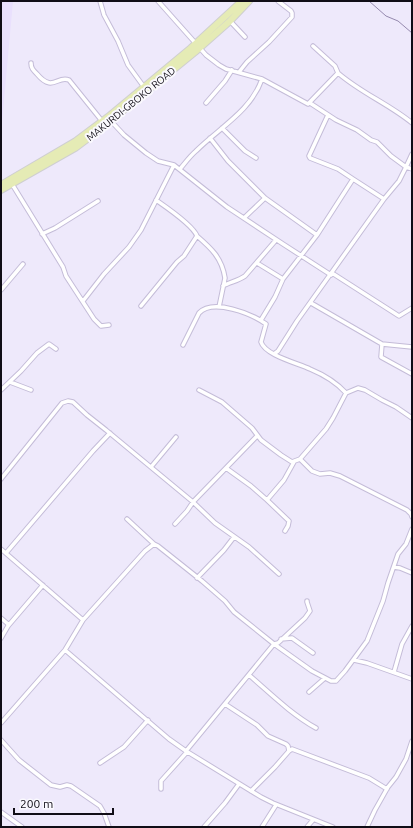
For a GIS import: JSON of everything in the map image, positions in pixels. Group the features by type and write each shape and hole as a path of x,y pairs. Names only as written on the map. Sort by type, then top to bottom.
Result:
{"main road":[{"path":"1,185 76,141 198,46 242,1"},
{"name":"MAKURDI-GBOKO ROAD","path":"1,190 75,148 111,121 198,46 230,21 249,1"}],"street":[{"path":"100,1 104,15 118,41 128,65 144,87"},
{"path":"239,72 292,17 291,11 278,1"},
{"path":"159,3 206,55 219,65 262,79 290,93 306,104 310,103 328,115 377,142 391,156 406,167 412,169"},
{"path":"230,21 245,37"},
{"path":"313,46 335,66 338,73 366,94 402,114 412,123"},
{"path":"31,63 32,68 45,82 52,84 64,79 69,80 102,121"},
{"path":"206,103 225,81 232,70"},
{"path":"310,103 338,73"},
{"path":"180,169 195,151 250,101 256,93 262,79"},
{"path":"328,115 309,156 338,169 384,199"},
{"path":"111,121 124,135 146,153 158,161 174,165 227,206 301,256 399,316 412,308"},
{"path":"222,128 245,151 256,158"},
{"path":"210,138 223,156 265,198 317,236"},
{"path":"274,354 278,351 293,327 384,199 399,181 412,154"},
{"path":"83,301 104,274 129,247 141,230 174,165"},
{"path":"261,320 275,297 283,279 317,236 353,179"},
{"path":"12,184 63,267 66,276 94,319 101,326 109,325"},
{"path":"244,218 265,198"},
{"path":"156,200 182,220 213,250 219,258 225,278 219,307"},
{"path":"42,234 55,228 98,201"},
{"path":"141,306 177,262 184,256 197,236"},
{"path":"223,286 242,278 276,240"},
{"path":"257,263 283,279"},
{"path":"1,290 23,264"},
{"path":"225,278 231,282"},
{"path":"311,303 382,344 412,347"},
{"path":"182,345 201,312 207,308 219,307 244,312 261,320 266,325 261,344 274,354 309,368 327,378 346,393"},
{"path":"382,344 381,357 412,374"},
{"path":"1,390 46,345 50,345 56,349"},
{"path":"278,351 281,357"},
{"path":"10,382 31,390"},
{"path":"267,500 284,480 294,462 300,459 326,429 346,393 358,388 365,390 396,407 412,418"},
{"path":"199,390 222,402 252,428 257,436 288,461 294,462"},
{"path":"1,479 62,402 73,402 193,502 215,523 249,547 279,574"},
{"path":"6,553 96,446 110,433"},
{"path":"175,524 193,502 257,436"},
{"path":"151,467 176,437"},
{"path":"300,459 312,471 320,474 330,473 340,476 407,510 411,514 412,518"},
{"path":"226,468 267,500 289,520 285,531"},
{"path":"128,519 154,544 225,601 234,612 274,644 312,671 331,681 336,681 354,660 367,641 383,601 396,560 412,529"},
{"path":"197,578 224,550 234,537"},
{"path":"1,723 65,650 83,620 154,544"},
{"path":"1,548 83,620"},
{"path":"396,560 400,568"},
{"path":"394,567 400,568 412,574"},
{"path":"1,638 8,626 43,585"},
{"path":"161,789 161,781 187,752 224,704 274,644 281,640 305,618 310,611 307,601"},
{"path":"1,618 8,624 8,626"},
{"path":"394,672 402,644 412,626"},
{"path":"281,640 292,638 313,653"},
{"path":"65,650 187,752 238,784 276,805 333,827"},
{"path":"354,660 412,679"},
{"path":"249,675 281,704 316,728"},
{"path":"309,692 317,683 325,678"},
{"path":"224,704 257,725 268,736 286,744 289,751"},
{"path":"100,763 124,747 148,720"},
{"path":"1,740 19,760 51,785 60,788 67,785 71,786 96,803 104,813 109,827"},
{"path":"367,827 387,789 406,759 412,740"},
{"path":"251,791 289,751 295,750 312,758 370,778 387,789"},
{"path":"204,827 225,803 238,784"},
{"path":"262,827 276,805"},
{"path":"1,812 22,827"},
{"path":"307,827 313,820"}],"shaded area":[{"path":"1,1 13,1 1,133"}],"waterway":[{"path":"369,1 386,16 398,21 412,33"}]}
